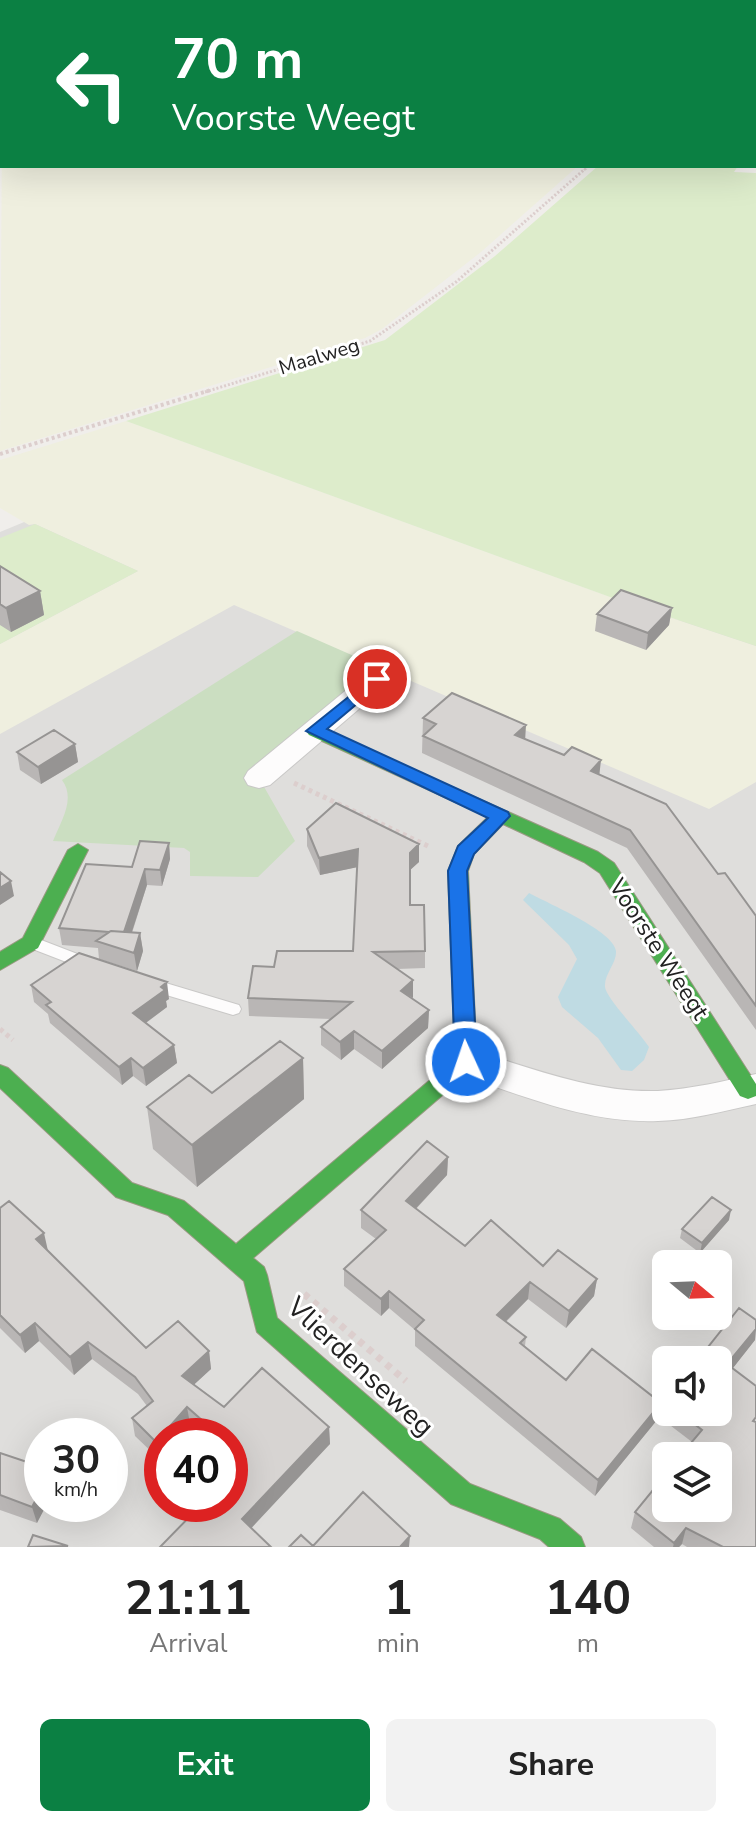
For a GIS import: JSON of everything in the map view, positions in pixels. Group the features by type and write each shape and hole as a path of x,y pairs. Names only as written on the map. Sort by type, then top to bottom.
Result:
{"street":[{"path":"264,774 377,679"},
{"name":"Voorste Weegt","path":"315,731 607,868 752,1090 683,1104 635,1106 590,1100 466,1062"},
{"path":"235,1259 466,1062 459,861 501,816"},
{"path":"0,962 31,943 78,850"},
{"name":"Vlierdenseweg","path":"0,1074 124,1190 176,1208 255,1275 266,1324 461,1494 550,1529 571,1547"}],"lane":[{"path":"31,943 107,971"},
{"path":"135,979 233,1009"}],"path":[{"name":"Maalweg","path":"0,454 370,341 409,316 587,168"},
{"path":"264,774 459,861"}],"shaded area":[{"path":"46,513 756,633 756,1547 0,1547 0,532"}],"green space":[{"path":"2,168 576,168 481,252 382,329 365,338 0,451"},
{"path":"596,168 737,168 734,172 756,173 756,646 621,601 126,421 385,340 495,256"},
{"path":"126,421 621,601 756,646 756,782 709,809 234,605 0,734 0,644 138,571 35,524 29,525 0,508 0,460"},
{"path":"35,524 138,571 0,644 0,538"},
{"path":"297,631 379,667 247,777 263,785 295,841 258,877 190,876 190,852 184,848 53,841 67,802 68,795 62,780"}],"water":[{"path":"529,893 592,926 612,943 616,955 605,987 649,1047 644,1060 632,1071 621,1070 598,1038 562,1007 558,997 577,959 569,945 523,900"}],"building":[{"path":"0,566 40,591 6,608 0,604"},
{"path":"621,590 672,608 648,633 597,614"},
{"path":"452,693 526,725 515,735 564,755 572,747 601,760 591,771 666,804 718,874 725,873 756,916 756,1006 630,830 423,736 436,724 423,718"},
{"path":"54,730 75,744 38,767 17,752"},
{"path":"336,803 419,844 410,853 410,905 424,905 425,951 373,952 413,980 401,991 429,1010 382,1051 354,1031 340,1042 321,1027 352,1002 248,998 253,966 274,967 277,951 353,951 358,849 319,858 307,829"},
{"path":"140,841 169,843 160,870 145,869 124,932 59,928 86,864 132,867"},
{"path":"0,872 11,881 0,888"},
{"path":"111,931 140,933 134,953 96,941"},
{"path":"79,953 167,982 161,987 165,990 133,1013 174,1045 143,1068 131,1058 119,1067 46,1005 51,1002 31,985"},
{"path":"280,1041 303,1058 192,1145 147,1107 189,1075 212,1093"},
{"path":"427,1141 448,1157 406,1201 465,1246 491,1220 543,1266 558,1250 597,1279 569,1311 530,1282 497,1315 526,1337 520,1343 566,1380 592,1349 652,1396 652,1414 598,1480 415,1329 424,1320 389,1291 381,1299 344,1269 386,1230 361,1210"},
{"path":"712,1197 731,1210 702,1243 682,1229"},
{"path":"9,1201 44,1233 36,1239 146,1348 178,1321 209,1351 182,1376 224,1407 262,1368 329,1427 248,1513 248,1418 200,1418 187,1407 177,1418 144,1418 144,1430 132,1418 153,1401 135,1377 88,1342 70,1357 35,1323 20,1335 0,1315 0,1208"},
{"path":"739,1308 756,1320 756,1329 732,1358 732,1346 709,1346 721,1330 732,1330 732,1317"},
{"path":"732,1368 756,1386 756,1417 753,1421 756,1422 756,1547 723,1547 686,1528 674,1543 635,1512 652,1491 652,1522 732,1522 732,1442 692,1442 702,1430 697,1426 732,1426"},
{"path":"0,1453 24,1461 24,1504 0,1495"},
{"path":"363,1492 410,1536 400,1547 289,1547 301,1535 313,1546"},
{"path":"184,1522 245,1522 271,1547 160,1547"},
{"path":"33,1535 68,1546 28,1547"}],"traffic: fast":[{"path":"315,731 591,857 607,868 748,1090"},
{"path":"235,1259 466,1062 458,871 465,851 501,816"},
{"path":"0,962 31,943 78,850"},
{"path":"0,1074 124,1190 176,1208 255,1275 266,1324 461,1494 550,1529 571,1547"}],"route":[{"path":"377,679 315,731 501,816 465,851 459,861 466,1062"}]}
